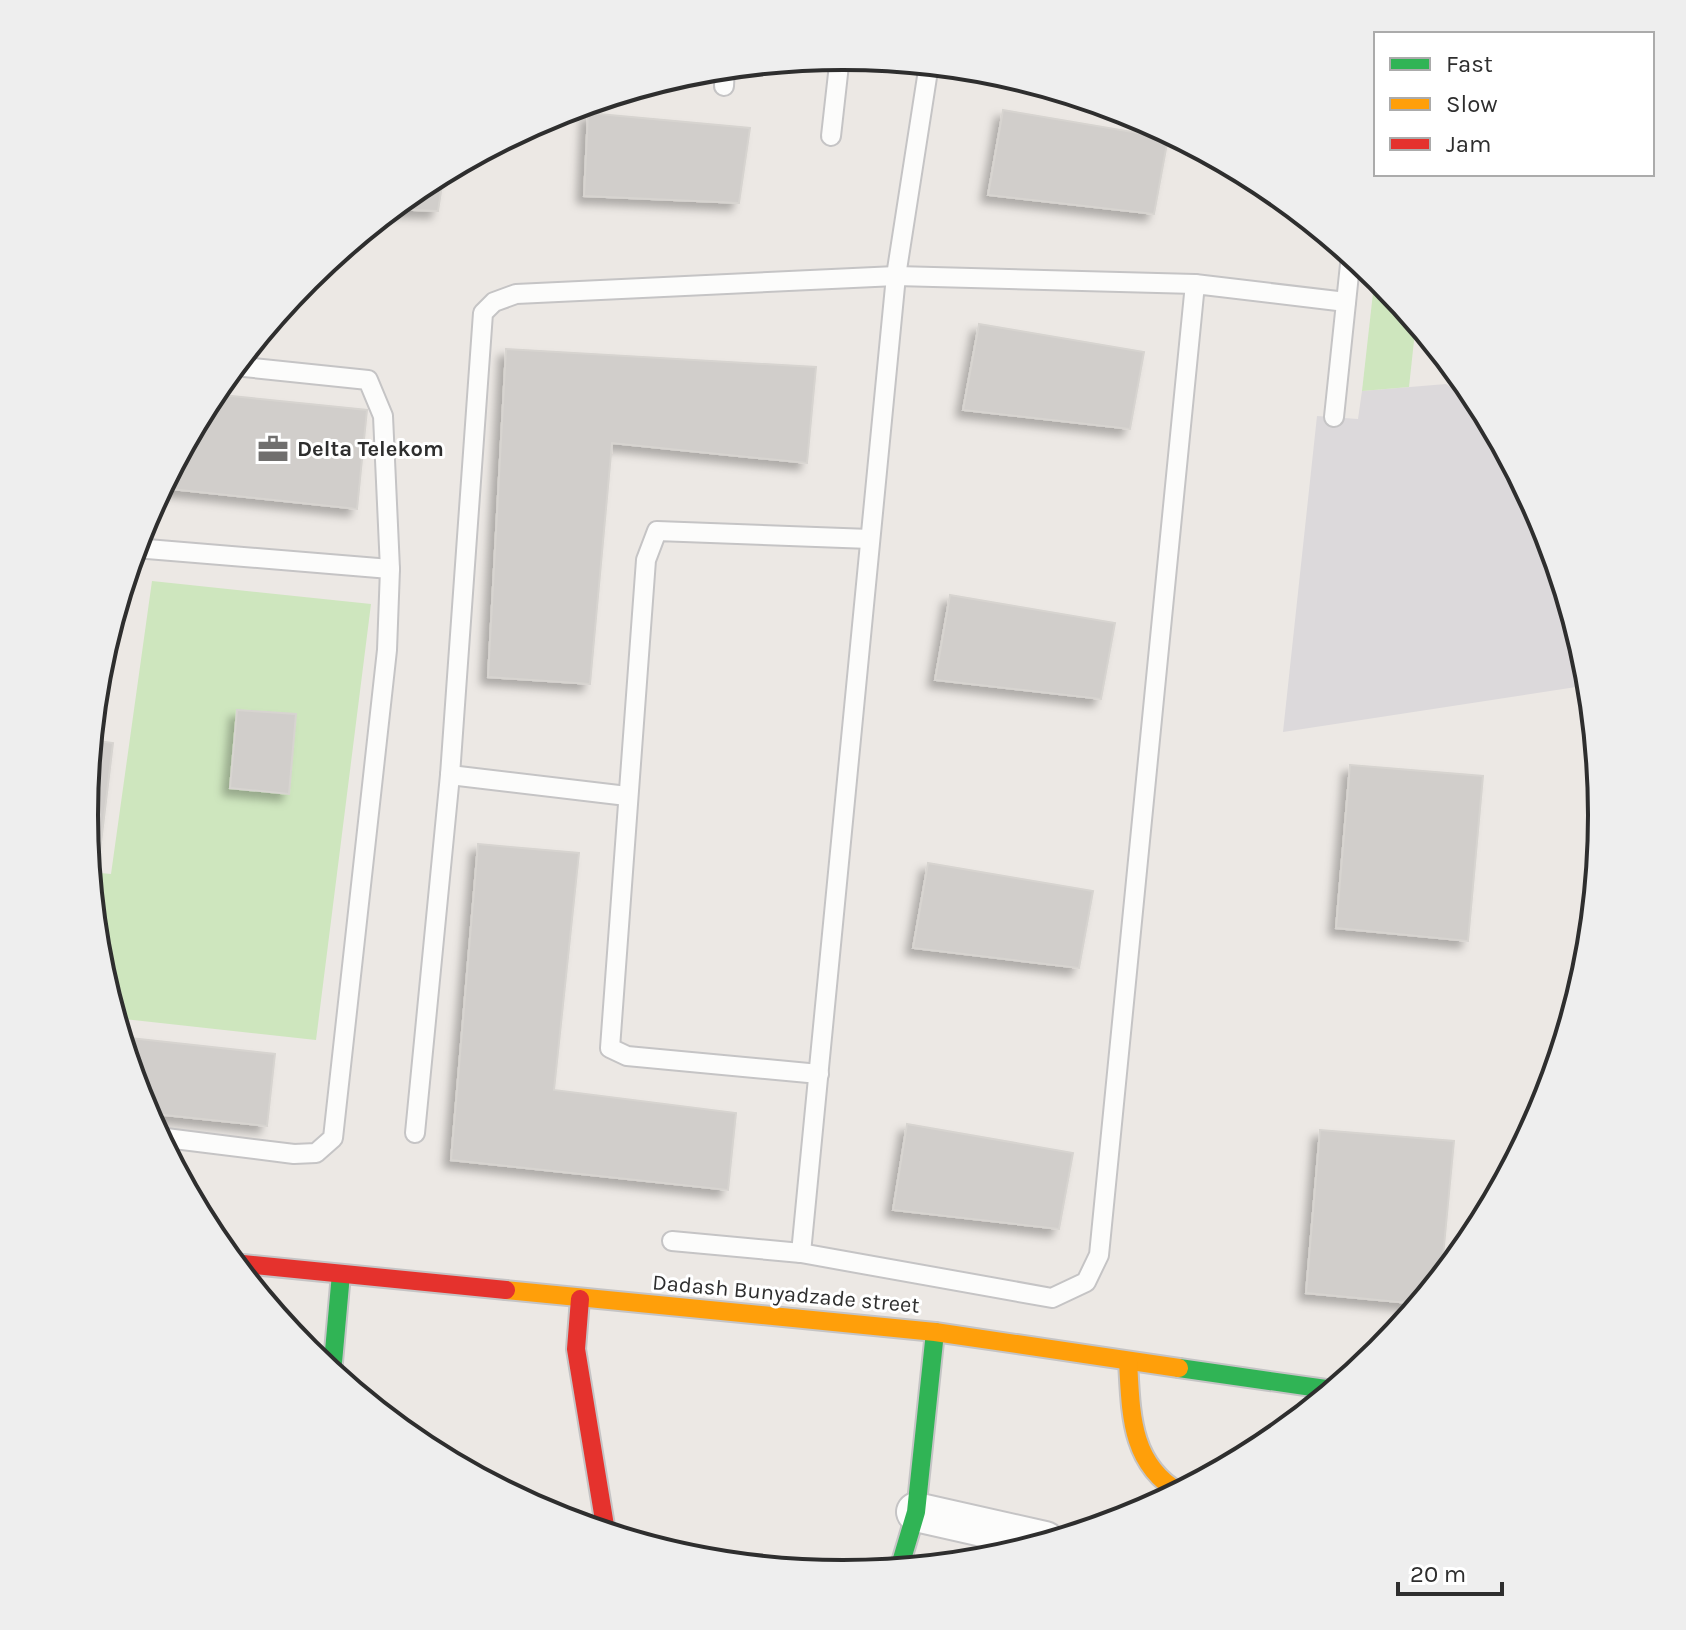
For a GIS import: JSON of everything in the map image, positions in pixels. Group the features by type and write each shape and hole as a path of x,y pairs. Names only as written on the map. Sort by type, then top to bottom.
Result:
{"street":[{"name":"Dadash Bunyadzade street","path":"249,1265 935,1332 1319,1388"},
{"path":"333,1358 341,1274"},
{"path":"580,1299 576,1349 604,1520"},
{"path":"903,1557 916,1512 935,1332"},
{"path":"1128,1361 1133,1430 1144,1465 1162,1488"},
{"path":"916,1512 1027,1537"}],"lane":[{"path":"831,136 838,70"},
{"path":"801,1253 896,276 927,75"},
{"path":"1334,417 1349,269"},
{"path":"415,1133 450,775 483,313 494,302 516,294 896,276 1195,284 1346,302"},
{"path":"672,1241 801,1253 1052,1298 1086,1282 1099,1255 1195,284"},
{"path":"172,1139 294,1154 316,1153 333,1138 387,650 390,569 383,416 368,380 248,367"},
{"path":"819,1074 627,1056 610,1048 646,560 657,531 870,539"},
{"path":"148,549 390,569"},
{"path":"450,775 627,796"}],"shaded area":[{"path":"1446,384 1454,390 1488,443 1531,530 1563,622 1577,687 1283,732 1317,416 1358,419 1362,391"}],"green space":[{"path":"1373,291 1414,338 1409,387 1362,391"},
{"path":"152,581 371,604 316,1040 127,1019 104,912 101,873 111,874"}],"building":[{"path":"1003,110 1143,134 1167,144 1154,214 988,195"},
{"path":"594,114 750,128 739,203 584,196 588,116"},
{"path":"441,188 438,211 409,210"},
{"path":"979,324 1144,352 1130,429 963,410"},
{"path":"506,349 816,367 807,463 612,443 590,684 488,677"},
{"name":"Delta Telekom","path":"228,396 367,410 357,509 173,489"},
{"path":"950,595 1115,623 1101,699 935,680"},
{"path":"237,710 296,714 289,794 230,788"},
{"path":"102,742 113,743 100,851 98,815"},
{"path":"1350,765 1483,776 1468,941 1336,928"},
{"path":"478,844 579,853 554,1090 736,1113 728,1190 451,1160"},
{"path":"928,863 1093,891 1079,968 913,948"},
{"path":"133,1038 275,1054 267,1126 162,1115"},
{"path":"907,1124 1073,1153 1059,1229 893,1210"},
{"path":"1320,1130 1454,1141 1443,1256 1406,1303 1306,1293"}],"traffic: fast":[{"path":"333,1358 341,1274"},
{"path":"903,1557 916,1512 935,1332"},
{"path":"1179,1368 1319,1388"}],"traffic: slow":[{"path":"506,1290 935,1332 1179,1368"},
{"path":"1128,1361 1136,1435 1151,1467 1169,1485"}],"traffic: jam":[{"path":"249,1265 506,1290"},
{"path":"580,1299 576,1349 604,1520"}],"place":[{"name":"Delta Telekom","path":"273,449"}]}
